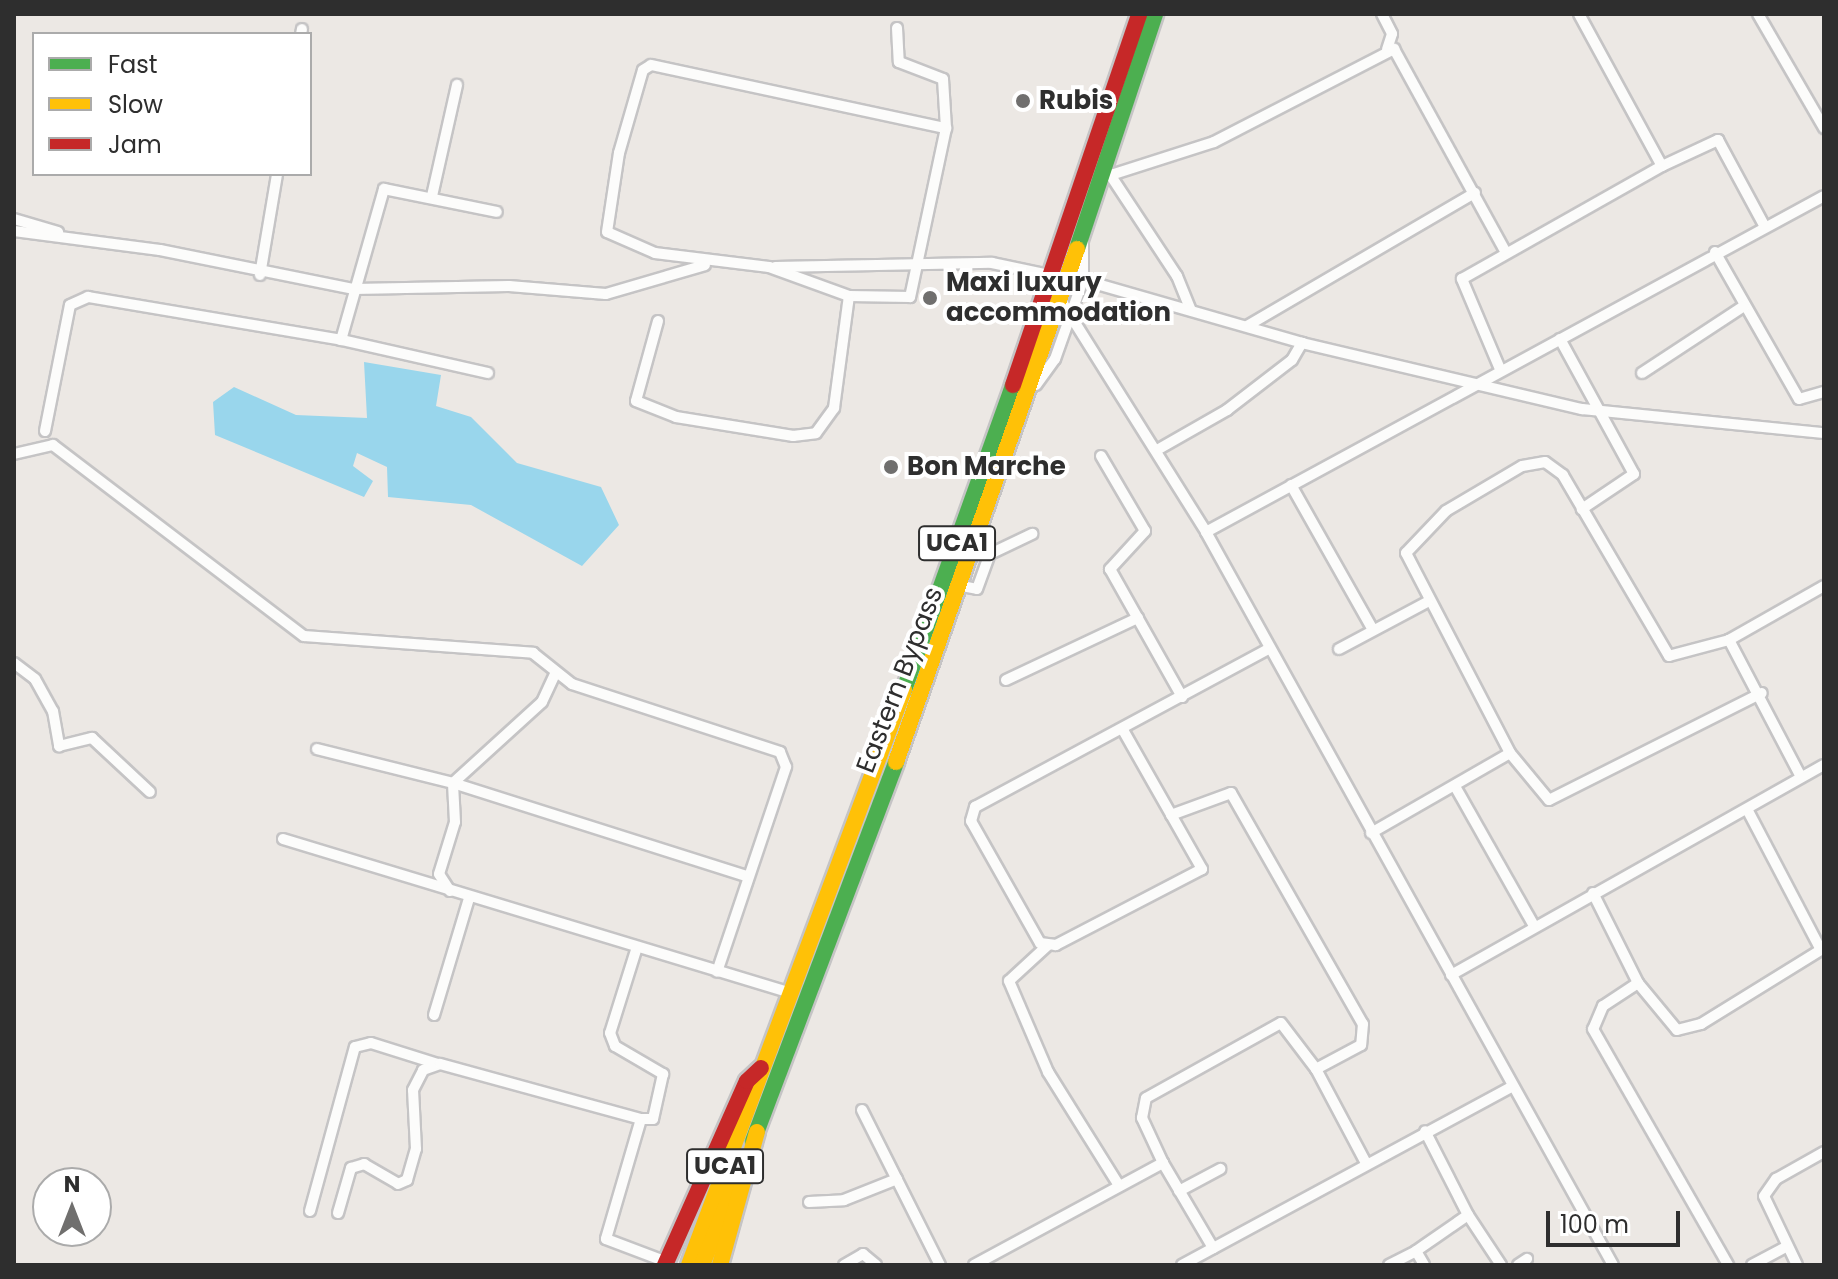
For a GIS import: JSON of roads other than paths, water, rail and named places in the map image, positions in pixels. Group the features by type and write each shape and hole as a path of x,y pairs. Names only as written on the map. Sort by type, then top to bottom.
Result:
{"main road":[{"name":"Eastern Bypass","path":"689,1264 1054,276 1139,14"},
{"name":"Eastern Bypass","path":"702,1265 757,1132 962,586 1028,397 1067,305 1083,234 1110,173 1155,14"},
{"path":"923,631 942,639"},
{"path":"666,1264 747,1081 761,1068"},
{"path":"720,1265 757,1132"}],"street":[{"path":"1191,310 1110,173 1214,142 1387,49 1392,34 1382,14"},
{"path":"1579,14 1662,166"},
{"path":"1758,14 1824,128"},
{"path":"769,267 849,296 905,300 920,262 946,128 943,79 899,62 897,28"},
{"path":"1387,49 1400,54 1505,251"},
{"path":"946,128 646,67 619,153 607,232 623,243 707,264 769,267 992,263 1054,276"},
{"path":"432,196 457,85"},
{"path":"1500,369 1459,283 1505,251 1662,166 1718,140 1764,225"},
{"path":"260,275 277,176"},
{"path":"341,340 378,194 391,189 497,212"},
{"path":"1247,326 1475,193"},
{"path":"1206,532 1764,225 1824,196"},
{"path":"14,219 79,240"},
{"path":"14,231 354,289 509,286 606,294 707,264"},
{"path":"1083,234 1083,280 1067,305 1206,532 1511,1087 1613,1265"},
{"path":"1715,252 1799,399 1824,392"},
{"path":"1083,280 1302,343 1473,386 1600,411 1824,433"},
{"path":"658,321 636,401 676,417 816,433 834,408 849,296"},
{"path":"45,431 70,305 88,297 341,340 488,373"},
{"path":"1642,373 1744,306"},
{"path":"1560,339 1634,478 1582,509"},
{"path":"1157,450 1238,402 1292,360 1302,343"},
{"path":"14,454 53,445 304,636 523,651 554,676 780,752 786,767 717,972"},
{"path":"1101,456 1145,531 1109,564 1182,697"},
{"path":"1762,693 1559,797 1541,796 1510,753 1427,602 1406,553 1446,511 1535,462 1554,466 1669,656 1729,640 1824,586"},
{"path":"1291,485 1372,628"},
{"path":"962,586 977,589 990,554 1032,534"},
{"path":"1339,649 1372,628 1427,602"},
{"path":"1006,680 1138,618"},
{"path":"1729,640 1762,693 1801,777"},
{"path":"1048,945 1038,941 971,813 1269,649"},
{"path":"14,663 35,679 53,711 59,746 92,738 150,792"},
{"path":"452,892 439,874 454,828 453,783 542,702 554,676"},
{"path":"1118,1184 1048,1072 1009,981 1048,945 1202,869 1123,730"},
{"path":"317,749 453,783 747,876"},
{"path":"1371,833 1456,788 1510,753"},
{"path":"1451,975 1824,765"},
{"path":"1456,788 1534,926"},
{"path":"1171,815 1226,790 1260,840 1363,1024 1361,1045 1316,1069"},
{"path":"1593,893 1638,983 1668,1027 1686,1029 1822,949 1747,809"},
{"path":"283,839 469,898 788,992"},
{"path":"434,1015 469,898"},
{"path":"310,1211 355,1047 371,1043 641,1119 653,1119 663,1074 615,1046 610,1033 637,947"},
{"path":"1638,983 1603,1006 1593,1029 1728,1265"},
{"path":"1213,1248 1163,1163 1142,1118 1146,1098 1281,1023 1316,1069 1365,1161"},
{"path":"338,1213 351,1168 364,1164 398,1184 407,1180 416,1149 413,1090 423,1070 440,1064"},
{"path":"1182,1265 1365,1161 1511,1087"},
{"path":"862,1110 940,1265"},
{"path":"641,1119 606,1239 666,1264"},
{"path":"1425,1131 1468,1215 1501,1265"},
{"path":"1797,1265 1765,1203 1767,1188 1824,1152"},
{"path":"974,1265 1118,1184 1163,1163"},
{"path":"1179,1191 1220,1169"},
{"path":"809,1202 844,1200 897,1179"},
{"path":"1389,1265 1416,1251 1468,1215"},
{"path":"1752,1265 1786,1247"},
{"path":"1416,1251 1424,1265"},
{"path":"844,1265 863,1254 876,1265"}],"water":[{"path":"364,362 441,375 436,406 471,417 517,463 601,487 619,525 582,566 471,505 388,497 387,467 357,453 353,466 373,481 364,497 215,435 213,402 234,387 296,415 367,418"}],"place":[{"name":"Rubis","path":"1023,101"},
{"name":"Maxi luxury accommodation","path":"930,298"},
{"name":"Bon Marche","path":"891,467"}]}
